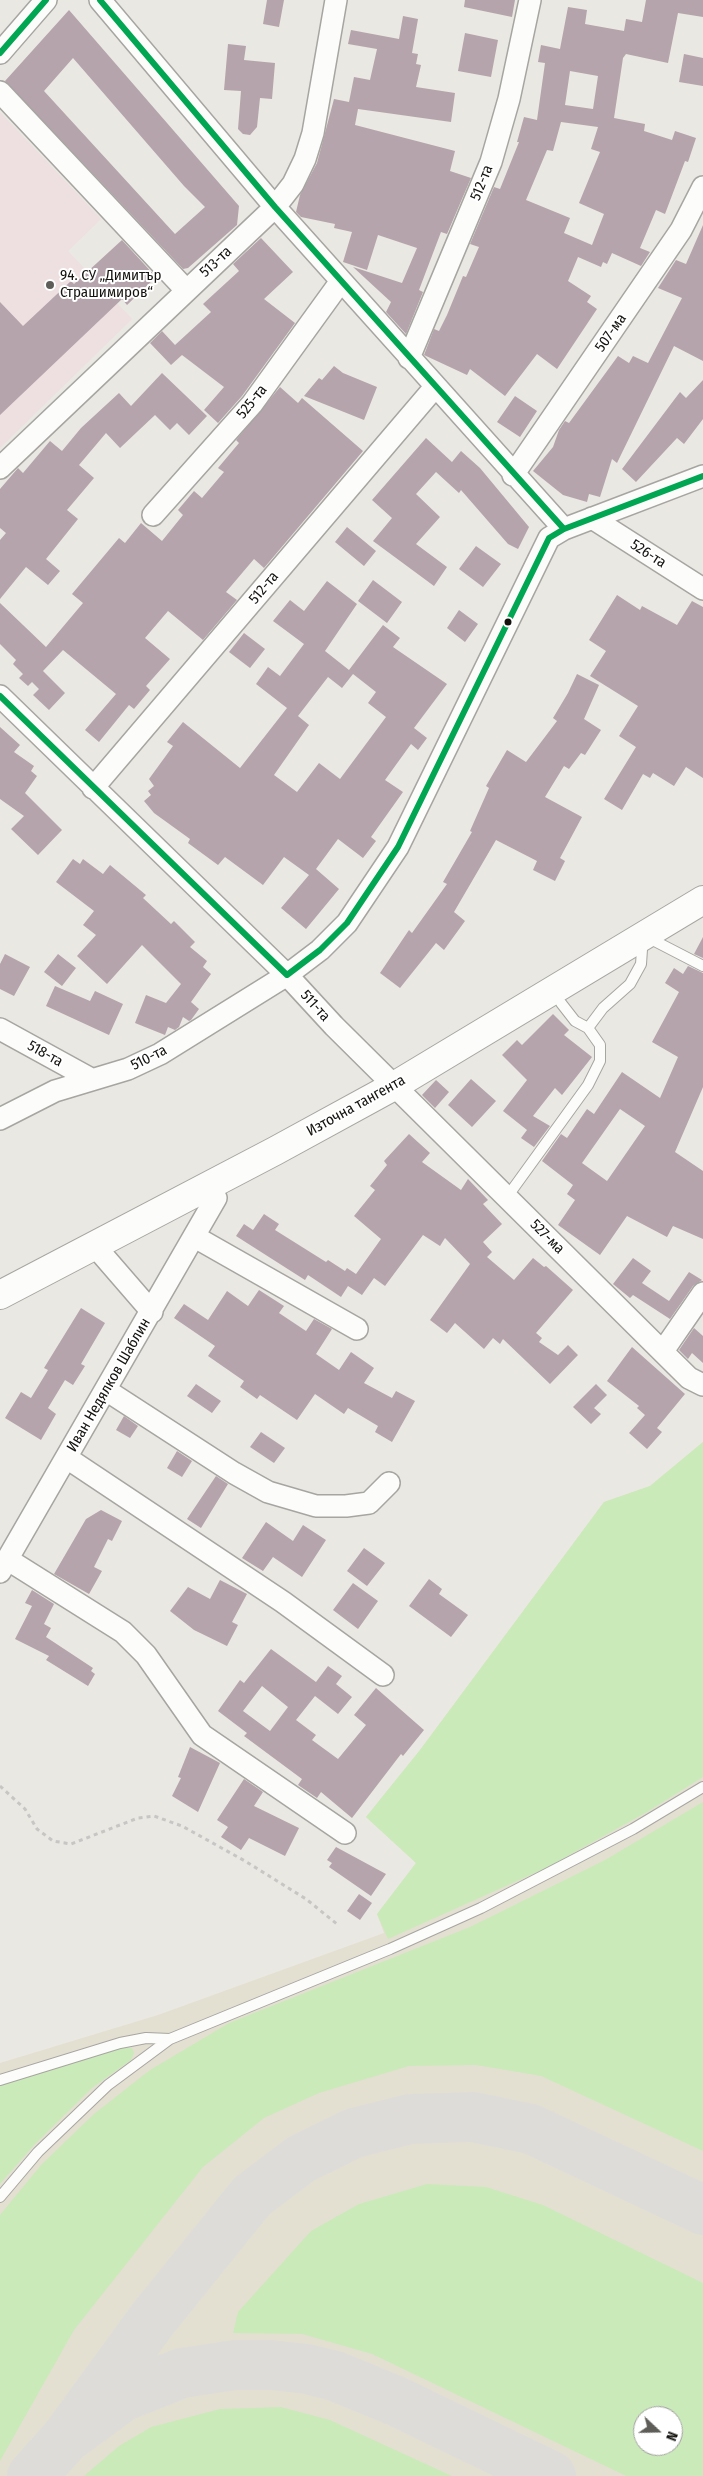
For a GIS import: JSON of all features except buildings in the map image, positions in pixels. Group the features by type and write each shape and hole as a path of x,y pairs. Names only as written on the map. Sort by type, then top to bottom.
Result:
{"street":[{"path":"0,53 46,0"},
{"path":"100,0 275,207 513,475 564,529"},
{"name":"513-та","path":"0,468 275,207 293,184 305,159 312,133 336,0"},
{"name":"512-та","path":"409,358 491,162 509,99 530,0"},
{"path":"0,92 186,290"},
{"name":"507-ма","path":"513,475 681,230 703,187"},
{"name":"525-та","path":"153,515 252,404 341,281"},
{"name":"512-та","path":"93,788 435,387"},
{"name":"510-та","path":"0,1119 55,1091 128,1069 160,1054 286,975 320,950 347,923 398,847 549,538 564,529 703,476"},
{"name":"526-та","path":"592,518 703,589"},
{"name":"511-та","path":"0,696 286,975 394,1086"},
{"name":"Източна тангента","path":"0,1296 394,1086 703,900"},
{"name":"518-та","path":"0,1029 91,1079"},
{"name":"527-ма","path":"394,1086 689,1378 703,1385"},
{"name":"Иван Недялков Шаблин","path":"4,1566 216,1198"},
{"path":"195,1237 357,1329"},
{"path":"94,1245 152,1312"},
{"path":"663,1351 703,1293"},
{"path":"106,1390 234,1473 268,1492 316,1506 346,1506 369,1502 389,1484"},
{"path":"67,1458 283,1602 383,1675"},
{"path":"4,1566 123,1632 146,1655 202,1735 345,1833"}],"lane":[{"path":"588,1028 603,1008 630,984 641,964 643,936 703,966"},
{"path":"507,1197 588,1084 600,1061 600,1045 588,1028 574,1020 561,1002"},
{"path":"0,2197 38,2152 108,2085 170,2039 390,1949 481,1908 633,1829 703,1787"},
{"path":"0,2080 120,2043 146,2038 170,2039"}],"path":[{"path":"0,1786 26,1809 37,1829 53,1841 71,1844 138,1818 154,1816 182,1826 245,1861 298,1894 337,1924"}],"shaded area":[{"name":"94. СУ „Димитър Страшимиров“","path":"0,112 101,219 68,251 132,319 0,448"},
{"path":"703,1442 703,2476 0,2476 0,2063 158,2015 384,1933 377,1914 416,1863 366,1817 420,1750 604,1502 650,1486"}],"green space":[{"path":"703,1442 703,1777 647,1812 546,1868 388,1939 377,1914 416,1863 366,1817 420,1750 604,1502 650,1486"},
{"path":"703,1802 703,2151 541,2076 476,2065 409,2066 319,2093 264,2118 203,2167 74,2330 0,2461 0,2215 41,2165 94,2114 150,2070 229,2023 470,1927 605,1860"},
{"path":"117,2048 132,2048 134,2053 131,2060 92,2088 35,2144 0,2184 0,2085"},
{"path":"427,2184 486,2187 543,2205 703,2283 703,2476 626,2476 372,2354 302,2334 233,2333 238,2312 311,2231 359,2204"},
{"path":"281,2407 330,2420 452,2476 84,2476 119,2446 151,2427 220,2409"}],"taxiway":[{"path":"66,2438 152,2320 252,2196 301,2159 354,2133 410,2119 473,2117 531,2129 703,2210"},
{"path":"32,2476 66,2438 122,2397 182,2373 235,2365 271,2365 307,2369 335,2376 396,2401 551,2476"}],"transit line":[{"path":"0,53 46,0"},
{"path":"100,0 275,207 564,529"},
{"path":"0,696 287,975 320,950 347,923 398,847 549,538 564,529 703,476"}],"place":[{"name":"94. СУ „Димитър Страшимиров“","path":"50,285"}]}
